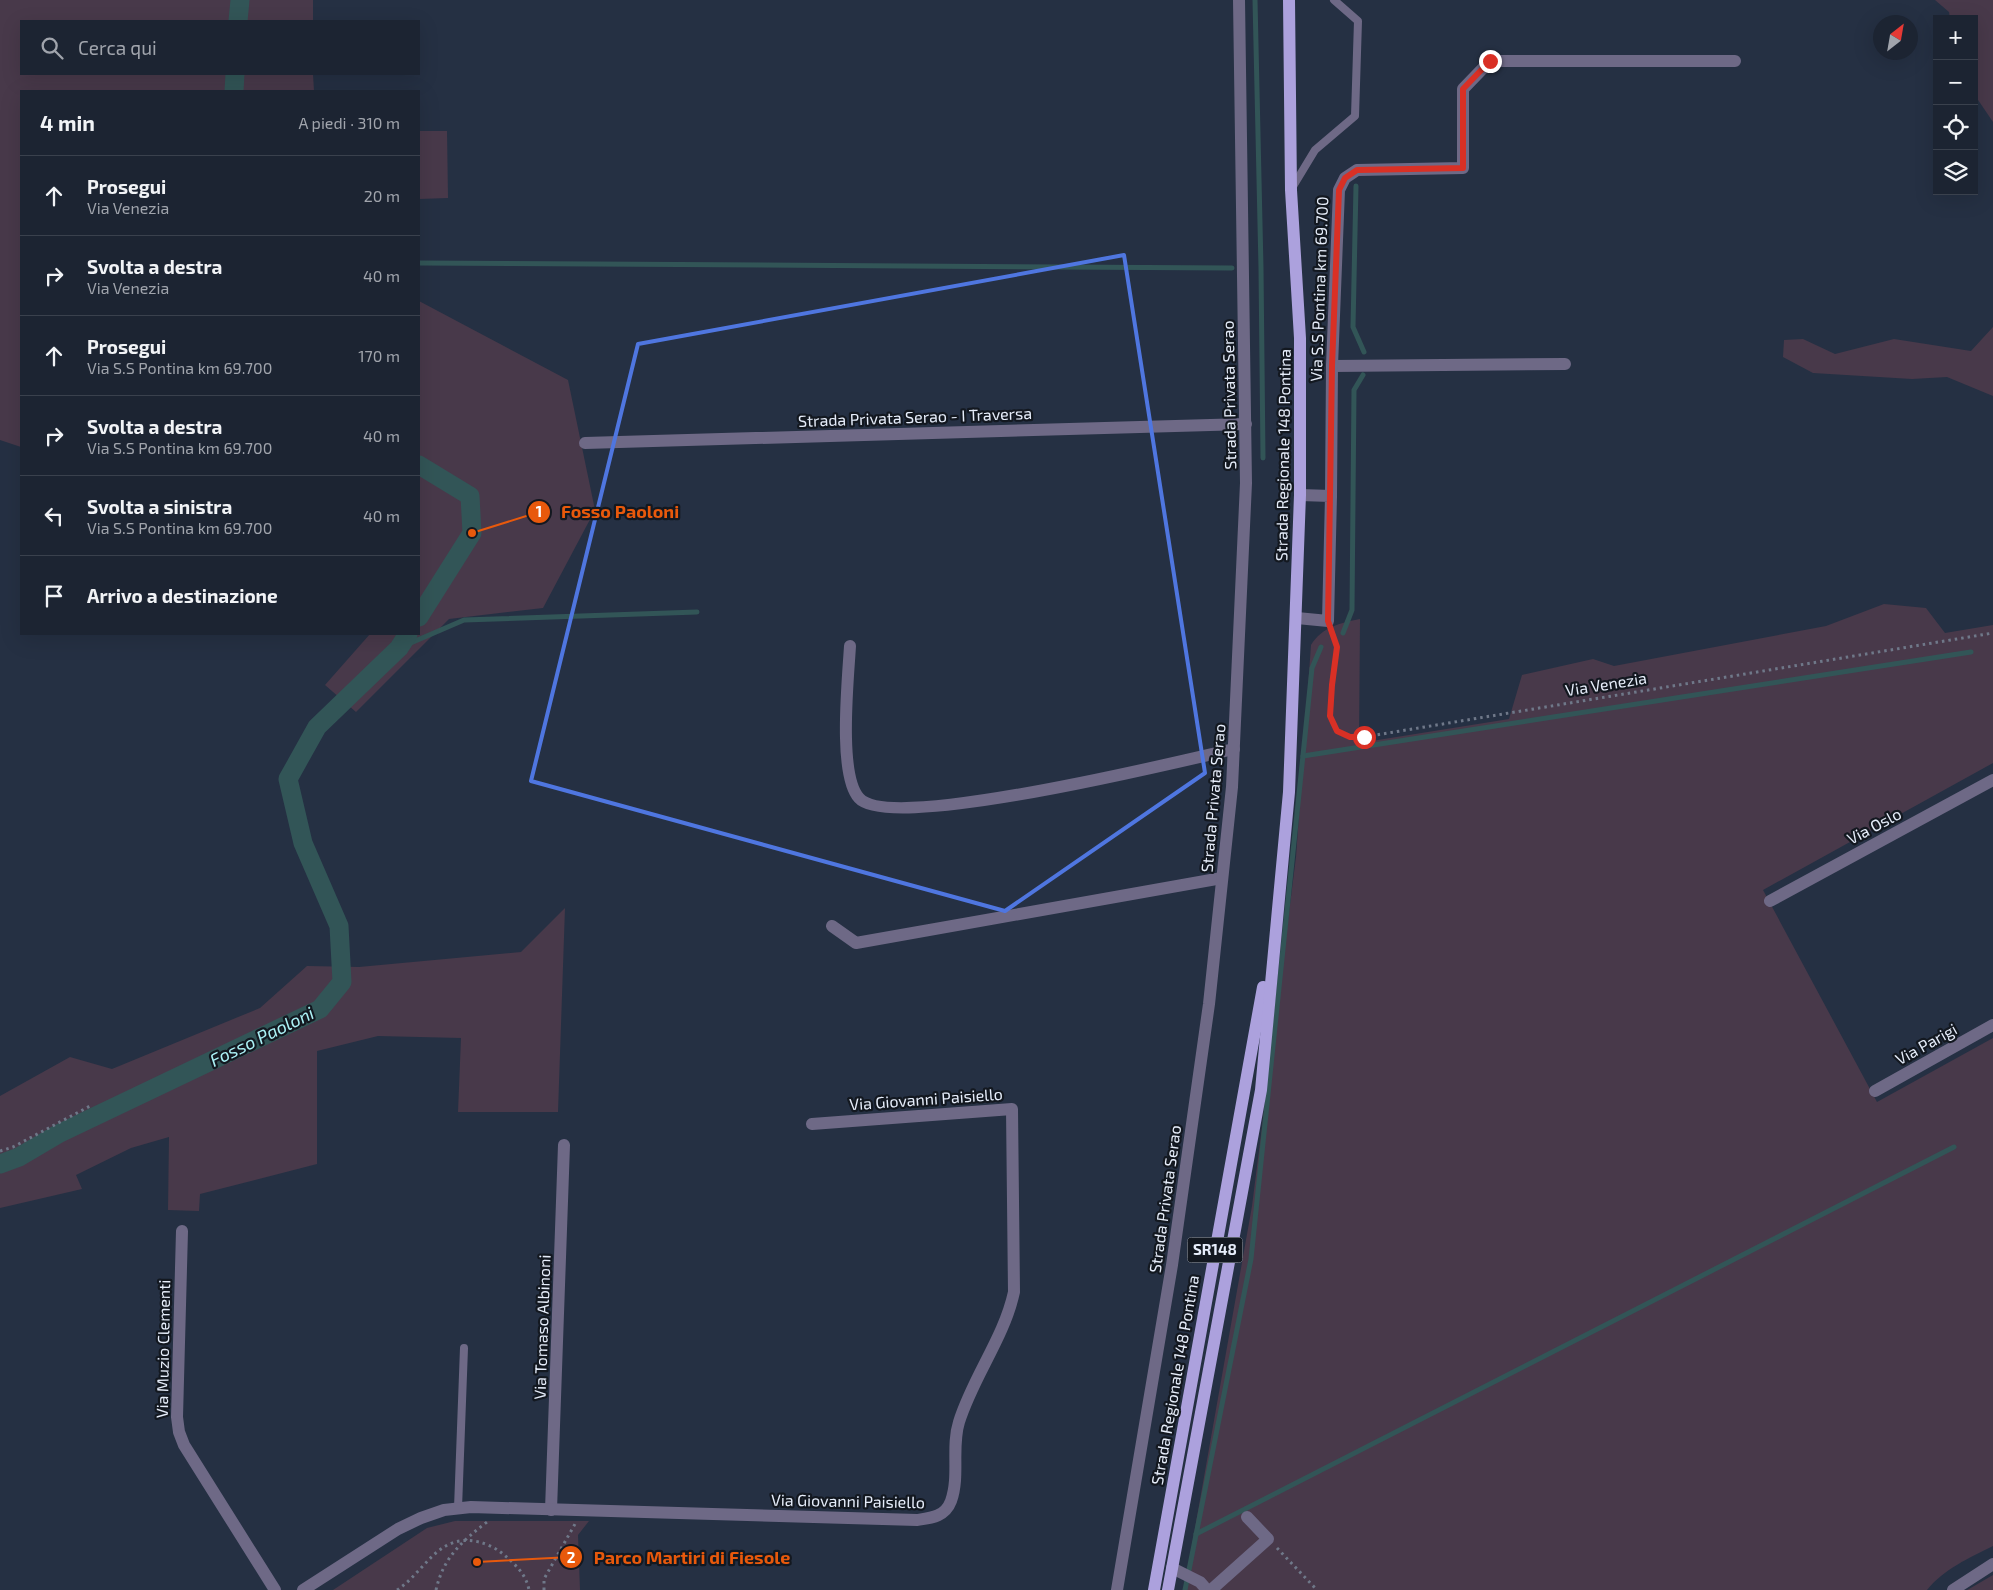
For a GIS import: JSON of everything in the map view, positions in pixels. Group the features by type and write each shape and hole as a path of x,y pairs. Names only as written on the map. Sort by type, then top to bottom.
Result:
{"main road":[{"name":"Strada Regionale 148 Pontina","path":"1168,1590 1261,1090 1277,910 1290,792 1300,495 1300,338 1291,190 1290,0"},
{"name":"Strada Regionale 148 Pontina","path":"1154,1590 1277,910"}],"street":[{"name":"Strada Privata Serao","path":"1117,1590 1172,1265 1209,1004 1232,786 1246,493 1238,0"},
{"name":"Via S.S Pontina km 69.700","path":"1328,621 1332,366 1339,190 1345,178 1357,170 1463,168 1463,89 1490,61 1735,61"},
{"path":"1332,366 1566,364"},
{"name":"Strada Privata Serao - I Traversa","path":"585,443 1246,424"},
{"path":"1300,495 1331,496"},
{"path":"1297,618 1328,621"},
{"path":"850,646 846,758 850,784 860,800 873,806 922,806 1001,798 1234,749"},
{"name":"Via Oslo","path":"1770,901 1993,780"},
{"path":"832,926 856,943 1222,878"},
{"name":"Via Parigi","path":"1875,1091 1993,1025"},
{"name":"Via Giovanni Paisiello","path":"303,1590 398,1529 436,1513 458,1508 917,1520 934,1518 944,1512 951,1502 958,1425 1010,1309 1014,1292 1012,1109 812,1124"},
{"name":"Via Tomaso Albinoni","path":"551,1510 564,1145"},
{"name":"Via Muzio Clementi","path":"182,1231 177,1417 179,1432 184,1445 275,1590"},
{"path":"1212,1590 1268,1539 1247,1517"},
{"path":"1953,1590 1993,1564"},
{"path":"1172,1568 1204,1586"}],"lane":[{"path":"1291,190 1315,150 1355,116 1358,21 1334,0"},
{"path":"458,1508 464,1348"}],"path":[{"name":"Via Venezia","path":"1328,621 1337,647 1330,716 1337,731 1350,737 1364,737 1993,634"},
{"path":"0,1151 13,1147 92,1105"},
{"path":"436,1590 444,1566 464,1540 493,1517"},
{"path":"544,1590 544,1579 578,1519"},
{"path":"1268,1539 1318,1590"},
{"path":"396,1590 443,1547 464,1540 484,1544 498,1550 515,1564 527,1580 528,1590"}],"highlighted area":[{"path":"1124,255 1205,773 1005,911 531,781 638,344"}],"shaded area":[{"path":"0,0 313,0 313,20 20,20 20,75 313,75 314,90 20,90 20,447 0,440"},
{"path":"1935,0 1993,0 1993,122 1978,100 1978,15 1949,15 1949,12"},
{"path":"420,131 447,131 448,198 420,199"},
{"path":"420,302 568,380 595,510 543,608 449,619 356,712 325,685 369,635 420,635"},
{"path":"1993,327 1993,396 1947,377 1912,379 1813,373 1783,357 1784,340 1803,339 1835,354 1894,339 1971,351"},
{"path":"1884,604 1926,608 1945,633 1993,625 1993,763 1763,890 1877,1102 1993,1038 1993,1546 1949,1570 1927,1590 1184,1590 1252,1206 1296,857 1311,645 1315,639 1332,627 1360,619 1359,743 1509,719 1522,675 1593,659 1614,666 1826,626"},
{"path":"565,908 558,1112 458,1112 461,1038 378,1036 317,1051 317,1164 200,1194 199,1211 168,1210 169,1137 131,1148 76,1175 82,1189 0,1208 0,1096 70,1057 112,1069 260,1008 307,966 359,967 521,952"},
{"path":"455,1521 589,1521 578,1535 580,1590 333,1590 427,1528"},
{"path":"1993,1575 1993,1590 1967,1590 1969,1589"}],"waterway":[{"name":"Fosso Paoloni","path":"238,20 240,0"},
{"path":"1255,0 1263,458"},
{"name":"Fosso Paoloni","path":"234,90 235,75"},
{"path":"1356,186 1353,327 1364,352"},
{"path":"420,263 1232,268"},
{"path":"1343,633 1352,610 1354,390 1363,375"},
{"name":"Fosso Paoloni","path":"420,466 470,496 472,533 420,615"},
{"path":"399,648 464,620 697,612"},
{"name":"Fosso Paoloni","path":"0,1164 19,1157 58,1134 320,1009 342,982 339,926 303,843 288,779 317,727 399,648 407,635"},
{"path":"1185,1590 1251,1259 1312,668 1321,647"},
{"path":"1303,756 1971,652"},
{"path":"1196,1534 1954,1147"}],"place":[{"name":"Fosso Paoloni","path":"472,533"},
{"name":"Parco Martiri di Fiesole","path":"477,1562"}],"route":[{"path":"1364,737 1350,737 1337,731 1330,716 1337,647 1328,621 1332,366 1339,190 1345,178 1357,170 1463,168 1463,89 1490,61"}]}
